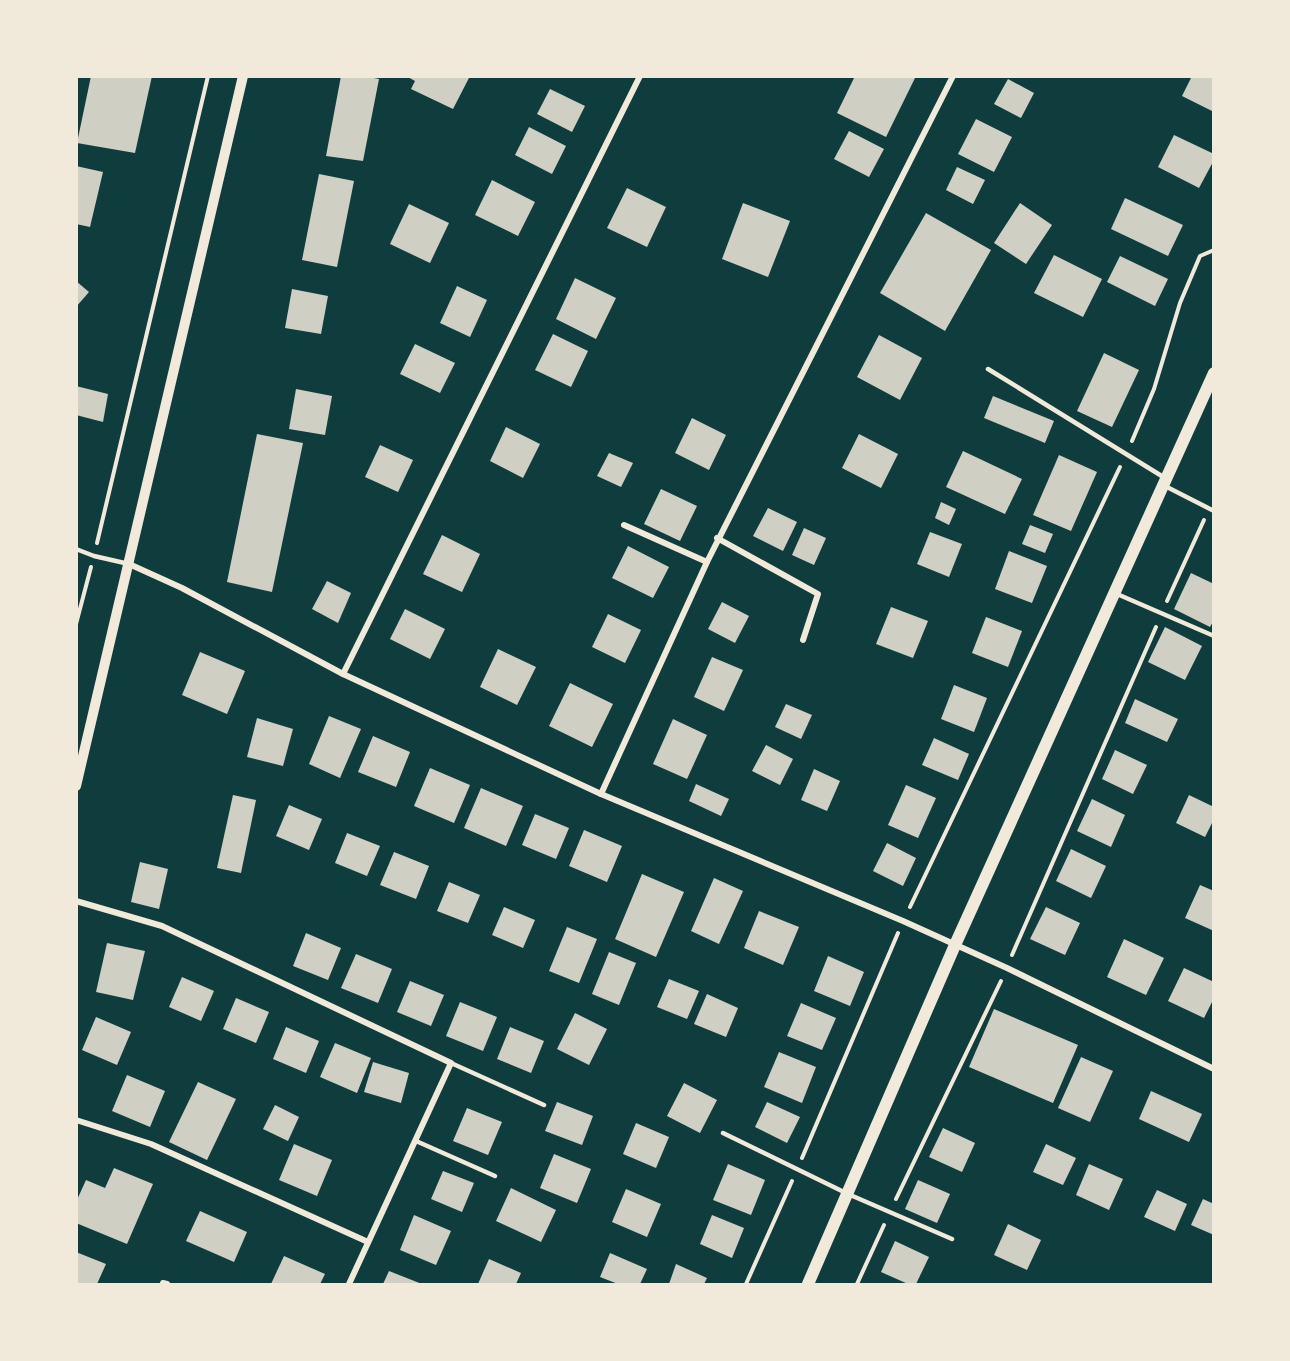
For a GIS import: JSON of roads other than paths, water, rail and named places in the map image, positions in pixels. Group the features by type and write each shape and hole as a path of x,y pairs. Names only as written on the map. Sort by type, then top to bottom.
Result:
{"main road":[{"path":"808,1284 955,945 1214,373"}],"street":[{"path":"76,786 243,76"},
{"path":"343,674 640,76"},
{"path":"601,794 717,538 953,76"},
{"path":"624,525 706,561"},
{"path":"717,538 818,594 803,640"},
{"path":"129,564 182,588 343,674 601,794 903,921 1007,968 1214,1069"},
{"path":"76,901 162,926 451,1064 349,1284"},
{"path":"76,1120 151,1144 368,1242"}],"lane":[{"path":"988,369 1127,454 1165,482 1211,510"},
{"path":"76,549 94,556 129,564"},
{"path":"1114,593 1214,636"},
{"path":"451,1064 544,1105"},
{"path":"723,1133 848,1194 952,1239"},
{"path":"416,1141 495,1176"}]}
